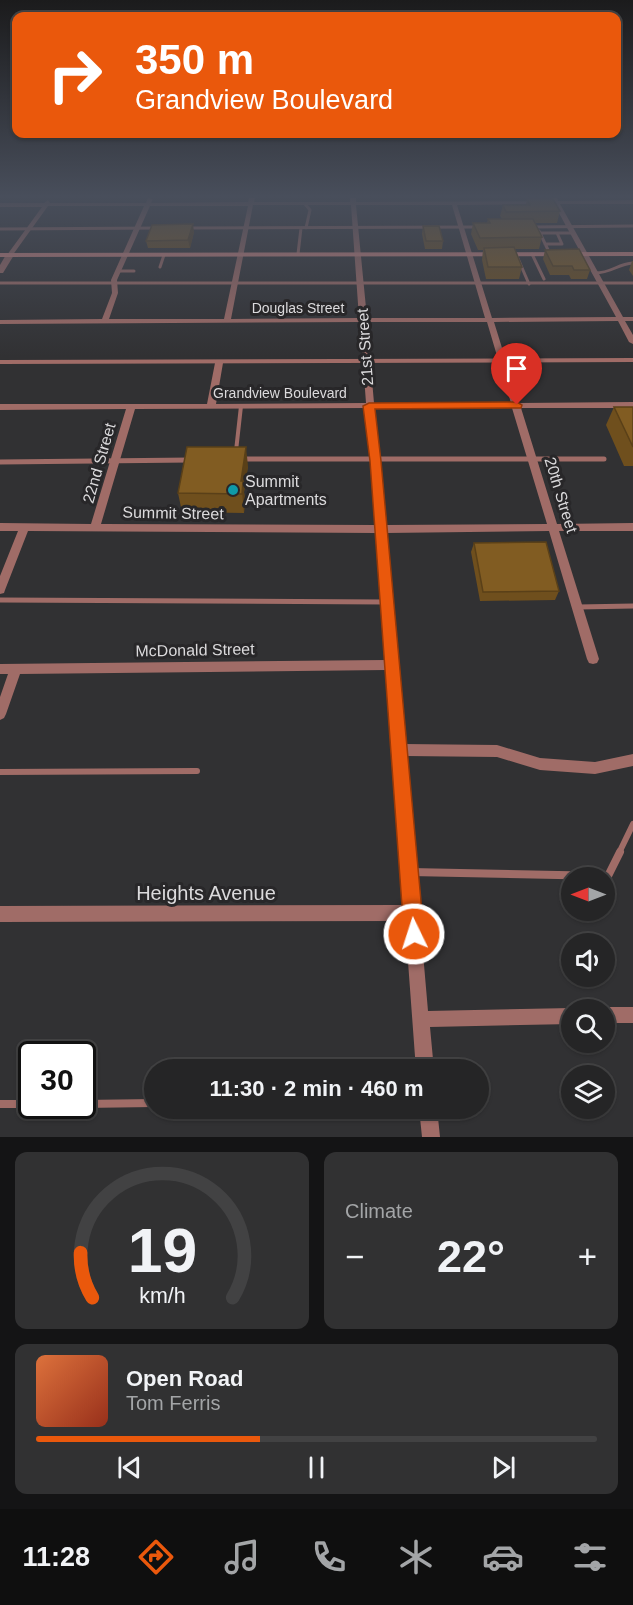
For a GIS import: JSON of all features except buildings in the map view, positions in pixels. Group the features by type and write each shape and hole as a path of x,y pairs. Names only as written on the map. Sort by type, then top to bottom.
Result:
{"main road":[{"path":"0,255 633,254"}],"street":[{"path":"0,271 13,251"},
{"path":"105,321 116,284 114,280 127,251"},
{"name":"20th Street","path":"469,251 593,659"},
{"path":"582,251 633,342"},
{"path":"227,320 241,254"},
{"name":"21st Street","path":"357,254 368,360 369,406 376,461 424,1059"},
{"name":"Douglas Street","path":"0,322 633,319"},
{"path":"211,406 219,363"},
{"name":"Grandview Boulevard","path":"0,408 633,405"},
{"name":"22nd Street","path":"95,527 131,407"},
{"name":"Summit Street","path":"0,527 380,529 633,527"},
{"path":"0,590 24,527"},
{"name":"McDonald Street","path":"0,669 391,665"},
{"path":"0,714 16,669"},
{"path":"398,750 497,751 540,764 595,768 633,760"},
{"name":"Heights Avenue","path":"0,914 412,913"},
{"path":"615,1015 633,1015"},
{"path":"421,1019 561,1016"},
{"path":"429,1119 431,1137"}],"lane":[{"path":"516,254 529,284"},
{"path":"532,254 544,279"},
{"path":"160,267 164,255"},
{"path":"594,273 609,273 613,268 625,263 633,263"},
{"path":"118,271 134,271"},
{"path":"0,283 633,283"},
{"path":"0,362 633,360"},
{"path":"241,406 235,459 376,461 604,459"},
{"path":"0,462 202,460"},
{"path":"0,600 386,602"},
{"path":"578,608 633,606"},
{"path":"0,772 197,771"},
{"path":"410,872 608,876 633,824"},
{"path":"96,1104 144,1103"},
{"path":"0,1104 18,1104"}],"place":[{"name":"Summit Apartments","path":"233,490"}],"route":[{"path":"414,934 376,461 369,406 517,405"}]}
